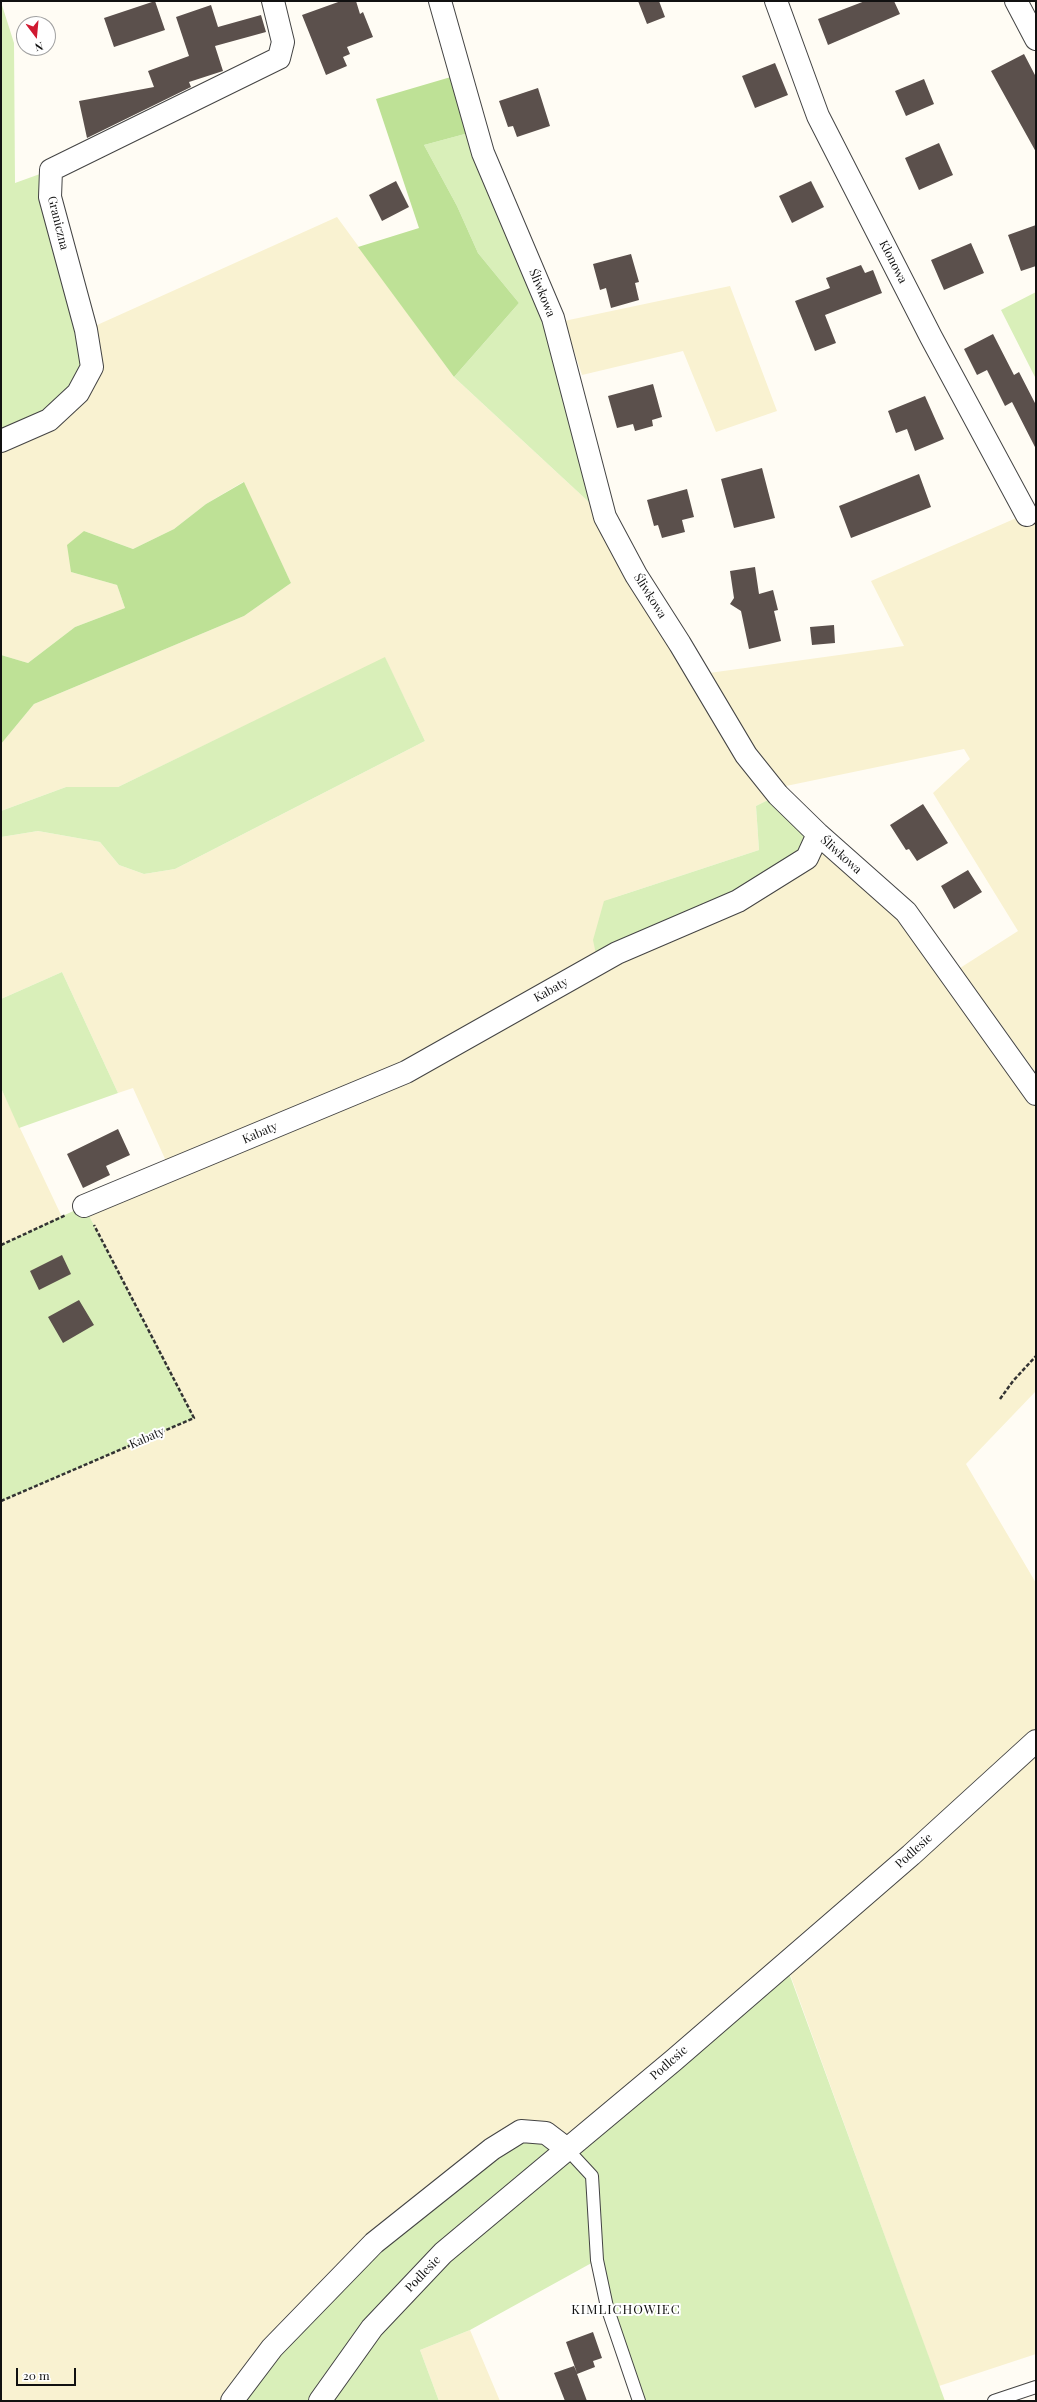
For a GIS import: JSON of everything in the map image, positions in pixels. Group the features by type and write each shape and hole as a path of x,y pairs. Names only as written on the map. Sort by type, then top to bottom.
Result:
{"street":[{"name":"Graniczna","path":"1,441 49,420 78,393 92,367 86,330 50,197 51,170 279,58 283,42 273,1"},
{"name":"Śliwkowa","path":"440,1 483,154 553,318 605,517 636,575 684,650 746,755 778,796 818,834 906,912 1036,1094"},
{"name":"Klonowa","path":"776,1 818,116 931,337 1027,515"},
{"path":"1016,1 1036,39"},
{"name":"Kabaty","path":"84,1206 406,1072 617,953 738,901 807,858 818,834"},
{"name":"Podlesie","path":"320,2401 372,2328 443,2253 567,2149 911,1854 1036,1741"},
{"path":"232,2401 272,2348 374,2243 492,2149 521,2131 546,2133 567,2149"}],"lane":[{"path":"567,2149 592,2176 597,2260 607,2307 639,2401"},
{"path":"994,2401 1036,2387"}],"path":[{"path":"1,1245 84,1206"},
{"name":"Kabaty","path":"1,1501 194,1418 84,1206"},
{"path":"1000,1399 1013,1381 1036,1356"}],"shaded area":[{"path":"337,217 454,377 605,517 778,795 756,806 759,850 604,901 818,834 906,912 1036,1094 1036,1391 966,1464 1036,1583 1036,2354 939,2386 786,1963 232,2401 1,2401 1,1501 194,1418 84,1206 170,1170 133,1088 118,1093 62,972 1,999 1,837 38,831 100,842 119,865 144,874 175,869 425,741 385,658 118,787 66,787 1,811 1,744 34,704 244,616 291,583 243,482 206,504 174,529 133,549 84,531 71,572 117,585 125,608 75,627 28,663 1,655 1,441 86,330"},
{"path":"730,286 777,411 716,432 683,351 582,375 564,321"},
{"path":"1021,516 1033,519 1036,525 1036,1073 960,968 1018,931 933,793 970,759 964,749 786,786 765,764 709,673 904,646 871,581"},
{"path":"1,1088 62,1217 1,1245"},
{"path":"470,2330 500,2401 439,2401 420,2350"}],"green space":[{"path":"1,2 14,43 15,183 51,170 86,330 78,393 1,441"},
{"path":"461,74 476,131 424,145 457,206 478,253 519,303 454,377 358,247 419,228 376,99"},
{"path":"476,131 553,318 605,517 454,377 519,303 478,253 457,206 424,145"},
{"path":"1036,292 1036,379 1001,310"},
{"path":"244,482 291,583 244,616 34,704 1,744 1,655 28,663 75,627 125,608 117,585 71,572 67,545 84,531 133,549 174,529 206,504"},
{"path":"385,657 425,741 175,869 144,874 119,865 100,842 38,831 1,837 1,811 66,787 118,787"},
{"path":"778,795 818,834 807,858 598,964 593,940 604,901 759,850 756,806"},
{"path":"62,972 118,1093 19,1128 1,1088 1,999"},
{"path":"84,1206 194,1418 1,1501 1,1245"},
{"path":"785,1962 945,2401 639,2401 597,2260 470,2330 420,2350 439,2401 232,2401 374,2243 521,2131 567,2149"}],"building":[{"path":"155,1 165,30 114,47 104,18"},
{"path":"341,1 356,1 360,14 363,12 373,37 347,47 350,54 343,57 347,66 326,75 302,15"},
{"path":"638,1 659,1 665,17 647,24"},
{"path":"865,1 894,1 900,14 828,45 818,19"},
{"path":"211,5 218,27 261,15 266,32 215,46 223,71 189,82 191,87 87,138 79,101 154,87 148,71 189,56 176,17"},
{"path":"1024,54 1036,77 1036,152 991,71"},
{"path":"775,63 788,95 755,108 742,76"},
{"path":"924,79 934,104 906,116 895,91"},
{"path":"538,88 550,126 517,137 513,126 508,127 499,101"},
{"path":"939,143 953,175 919,190 905,158"},
{"path":"396,181 409,207 382,221 369,195"},
{"path":"811,181 824,207 792,223 779,196"},
{"path":"1036,225 1036,266 1021,271 1008,235"},
{"path":"971,243 984,273 944,290 931,260"},
{"path":"631,254 639,282 635,283 639,300 611,308 606,288 600,290 593,264"},
{"path":"861,265 865,273 873,270 882,293 825,315 836,343 815,351 795,301 830,288 826,278"},
{"path":"993,334 1014,375 1019,372 1036,405 1036,449 1012,402 1005,406 987,370 977,375 964,349"},
{"path":"653,384 662,417 652,420 653,426 635,431 633,424 617,428 608,396"},
{"path":"925,396 944,439 915,451 907,429 896,433 888,411"},
{"path":"762,468 775,518 734,528 721,479"},
{"path":"919,474 931,507 851,538 839,506"},
{"path":"687,489 694,517 682,520 685,532 662,538 658,525 654,526 647,500"},
{"path":"755,567 759,594 773,590 778,610 774,611 781,641 749,649 741,611 730,604 734,598 730,571"},
{"path":"834,625 835,643 812,645 810,627"},
{"path":"923,804 948,843 917,861 909,849 906,850 890,825"},
{"path":"968,870 982,892 954,909 941,886"},
{"path":"118,1129 130,1155 106,1166 110,1175 83,1188 67,1154"},
{"path":"62,1255 71,1274 39,1290 30,1271"},
{"path":"79,1300 94,1325 63,1343 48,1317"},
{"path":"593,2332 602,2358 593,2361 595,2367 577,2374 587,2401 565,2401 554,2373 574,2366 577,2373 566,2342"}],"district":[{"name":"KIMLICHOWIEC","path":"626,2310"}]}
